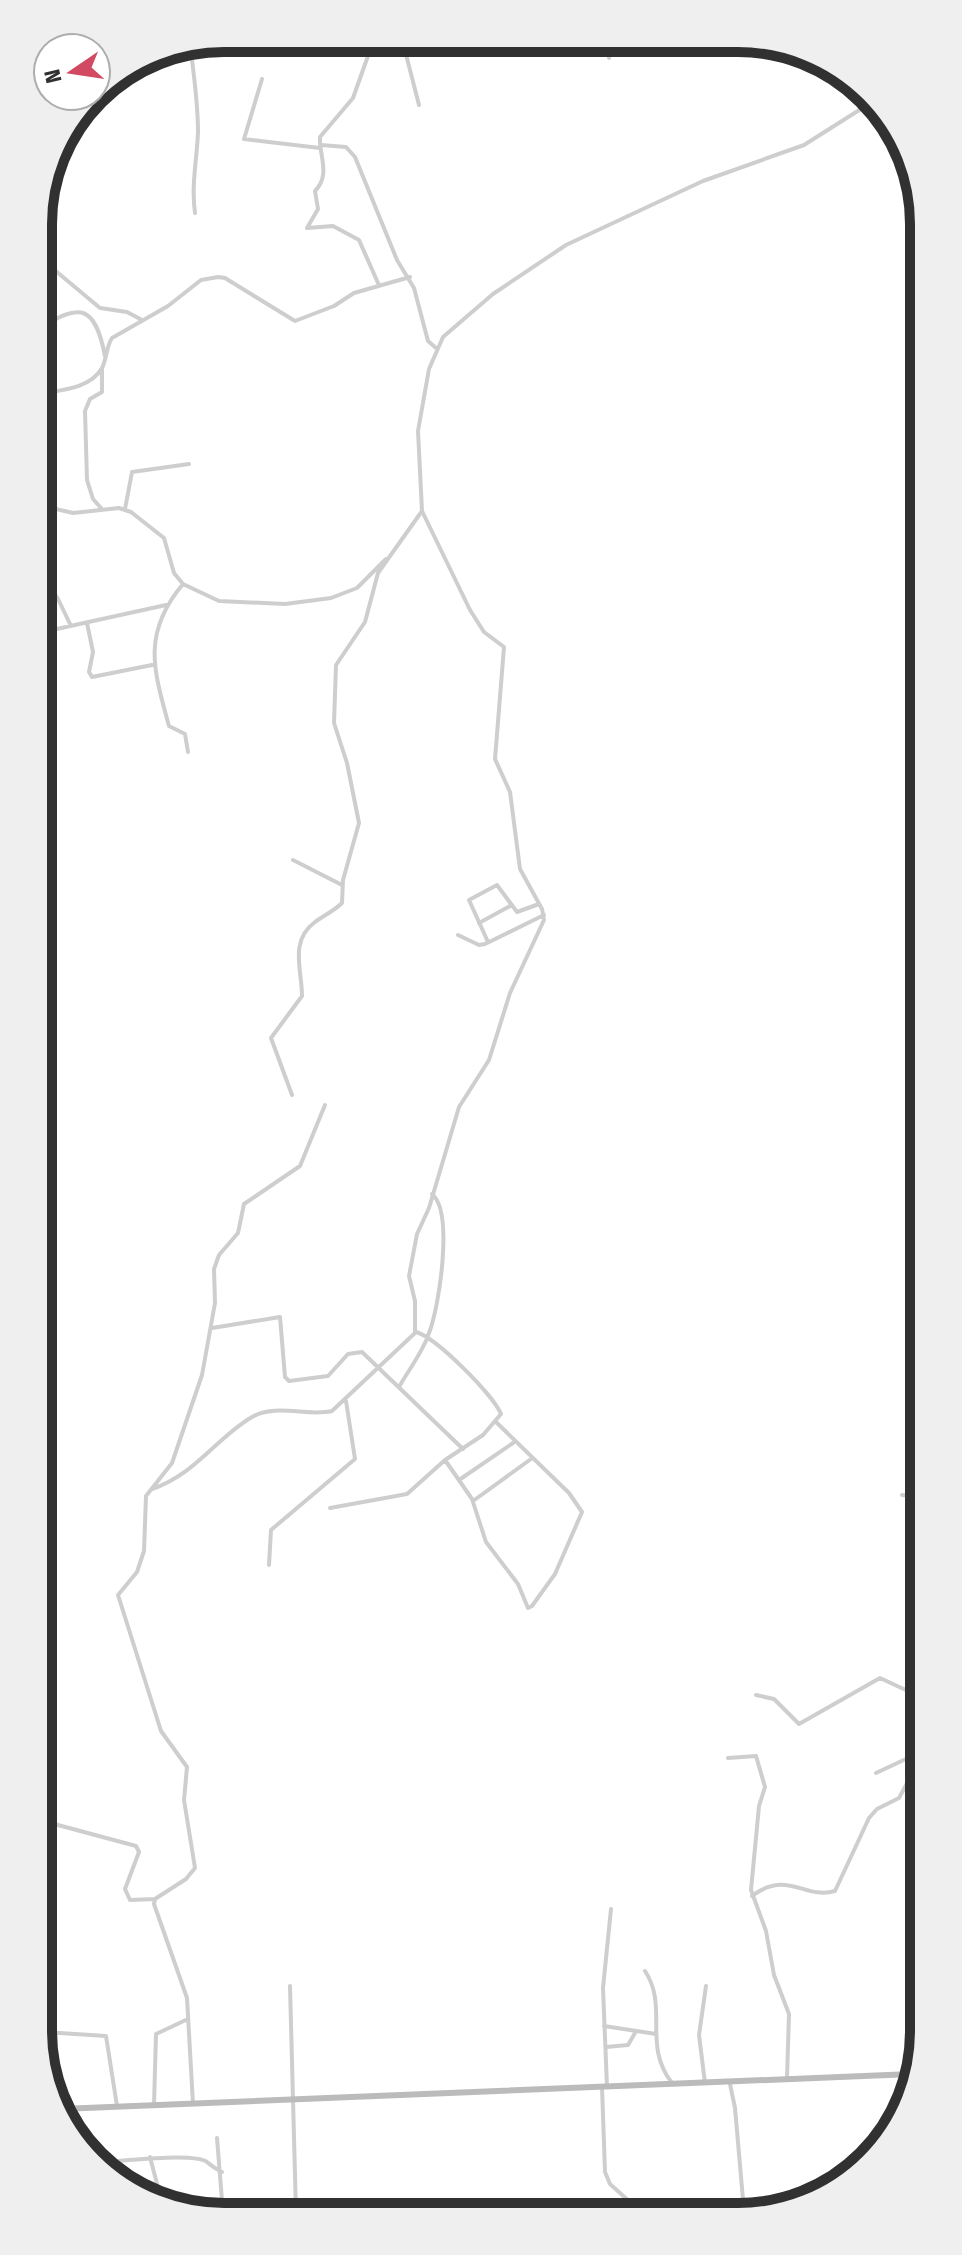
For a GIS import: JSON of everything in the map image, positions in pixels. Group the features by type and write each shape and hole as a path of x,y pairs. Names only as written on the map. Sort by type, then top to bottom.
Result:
{"main road":[{"path":"71,2108 730,2084 904,2074"}],"street":[{"path":"369,52 353,98 324,132 320,147 325,163 321,184 315,191 318,209 307,228 333,226 359,240 378,284"},
{"path":"405,52 419,105"},
{"path":"609,52 609,58"},
{"path":"191,55 197,91 197,142 191,183 195,213"},
{"path":"262,79 244,139 346,147 355,157 397,260 410,277 428,341 436,348"},
{"path":"416,1332 409,1271 415,1240 459,1107 489,1060 510,993 544,915 521,871 510,792 495,759 504,647 484,632 470,610 422,511 418,431 436,348 467,314 557,251 703,181 804,145 864,107"},
{"path":"52,269 100,308 127,312 142,320"},
{"path":"103,509 93,499 88,483 86,407 102,392 102,368 112,338 168,306 201,280 225,278 294,321 378,284 410,277"},
{"path":"52,321 67,311 79,312 96,325 105,358"},
{"path":"52,391 80,386 102,368"},
{"path":"125,509 132,472 189,464"},
{"path":"52,508 73,513 125,509 164,538 174,573 183,584 219,601 311,602 353,590 388,557"},
{"path":"292,1095 271,1038 302,996 298,973 301,938 309,927 341,905 342,885 359,823 347,763 334,723 336,665 365,622 377,576 422,511"},
{"path":"183,584 166,605 152,665 169,726 185,734 188,752"},
{"path":"52,590 71,626"},
{"path":"52,630 166,605"},
{"path":"87,623 93,652 89,672 93,677 152,665"},
{"path":"293,860 342,885"},
{"path":"488,942 469,903 475,896 497,885 519,912 539,904"},
{"path":"479,923 512,905"},
{"path":"458,935 479,945 544,915"},
{"path":"52,1823 136,1846 139,1852 125,1889 130,1900 155,1899 186,1879 195,1868 184,1800 187,1767 161,1731 118,1601 120,1590 137,1572 144,1551 143,1506 177,1452 202,1375 212,1328 214,1269 219,1255 238,1233 243,1205 300,1166 315,1137 325,1105"},
{"path":"398,1388 428,1338 441,1274 441,1211 432,1194"},
{"path":"212,1328 281,1317 287,1381 329,1375 345,1356 355,1351 362,1352 463,1449"},
{"path":"330,1508 405,1495 496,1422 501,1411 428,1338 416,1332"},
{"path":"152,1489 192,1468 253,1416 293,1410 329,1412 379,1371 416,1332"},
{"path":"269,1565 271,1530 354,1460 346,1401"},
{"path":"445,1460 473,1501 486,1542 518,1584 528,1608 532,1606 555,1574 582,1514 569,1493 496,1422"},
{"path":"459,1480 514,1442"},
{"path":"473,1501 531,1459"},
{"path":"902,1495 910,1496"},
{"path":"756,1695 774,1699 799,1724 880,1678 910,1692"},
{"path":"728,1758 756,1756 765,1784 751,1867 752,1896 766,1931 774,1975 789,2014 787,2080"},
{"path":"876,1773 910,1757"},
{"path":"752,1896 770,1884 781,1883 825,1893 835,1891 869,1818 877,1809 899,1798 910,1778"},
{"path":"155,1899 155,1913 185,1990 193,2104"},
{"path":"611,1909 603,1988 605,2172 610,2184 631,2203"},
{"path":"645,1971 654,1991 656,2055 673,2085"},
{"path":"290,1986 296,2099 296,2203"},
{"path":"705,2083 699,2035 706,1986"},
{"path":"154,2105 156,2034 188,2019"},
{"path":"604,2026 656,2034"},
{"path":"606,2047 628,2045 635,2032"},
{"path":"52,2033 106,2036 117,2106"},
{"path":"730,2084 743,2203"},
{"path":"217,2138 223,2203"},
{"path":"111,2161 150,2157 204,2161 222,2172"},
{"path":"150,2157 159,2190"}]}
